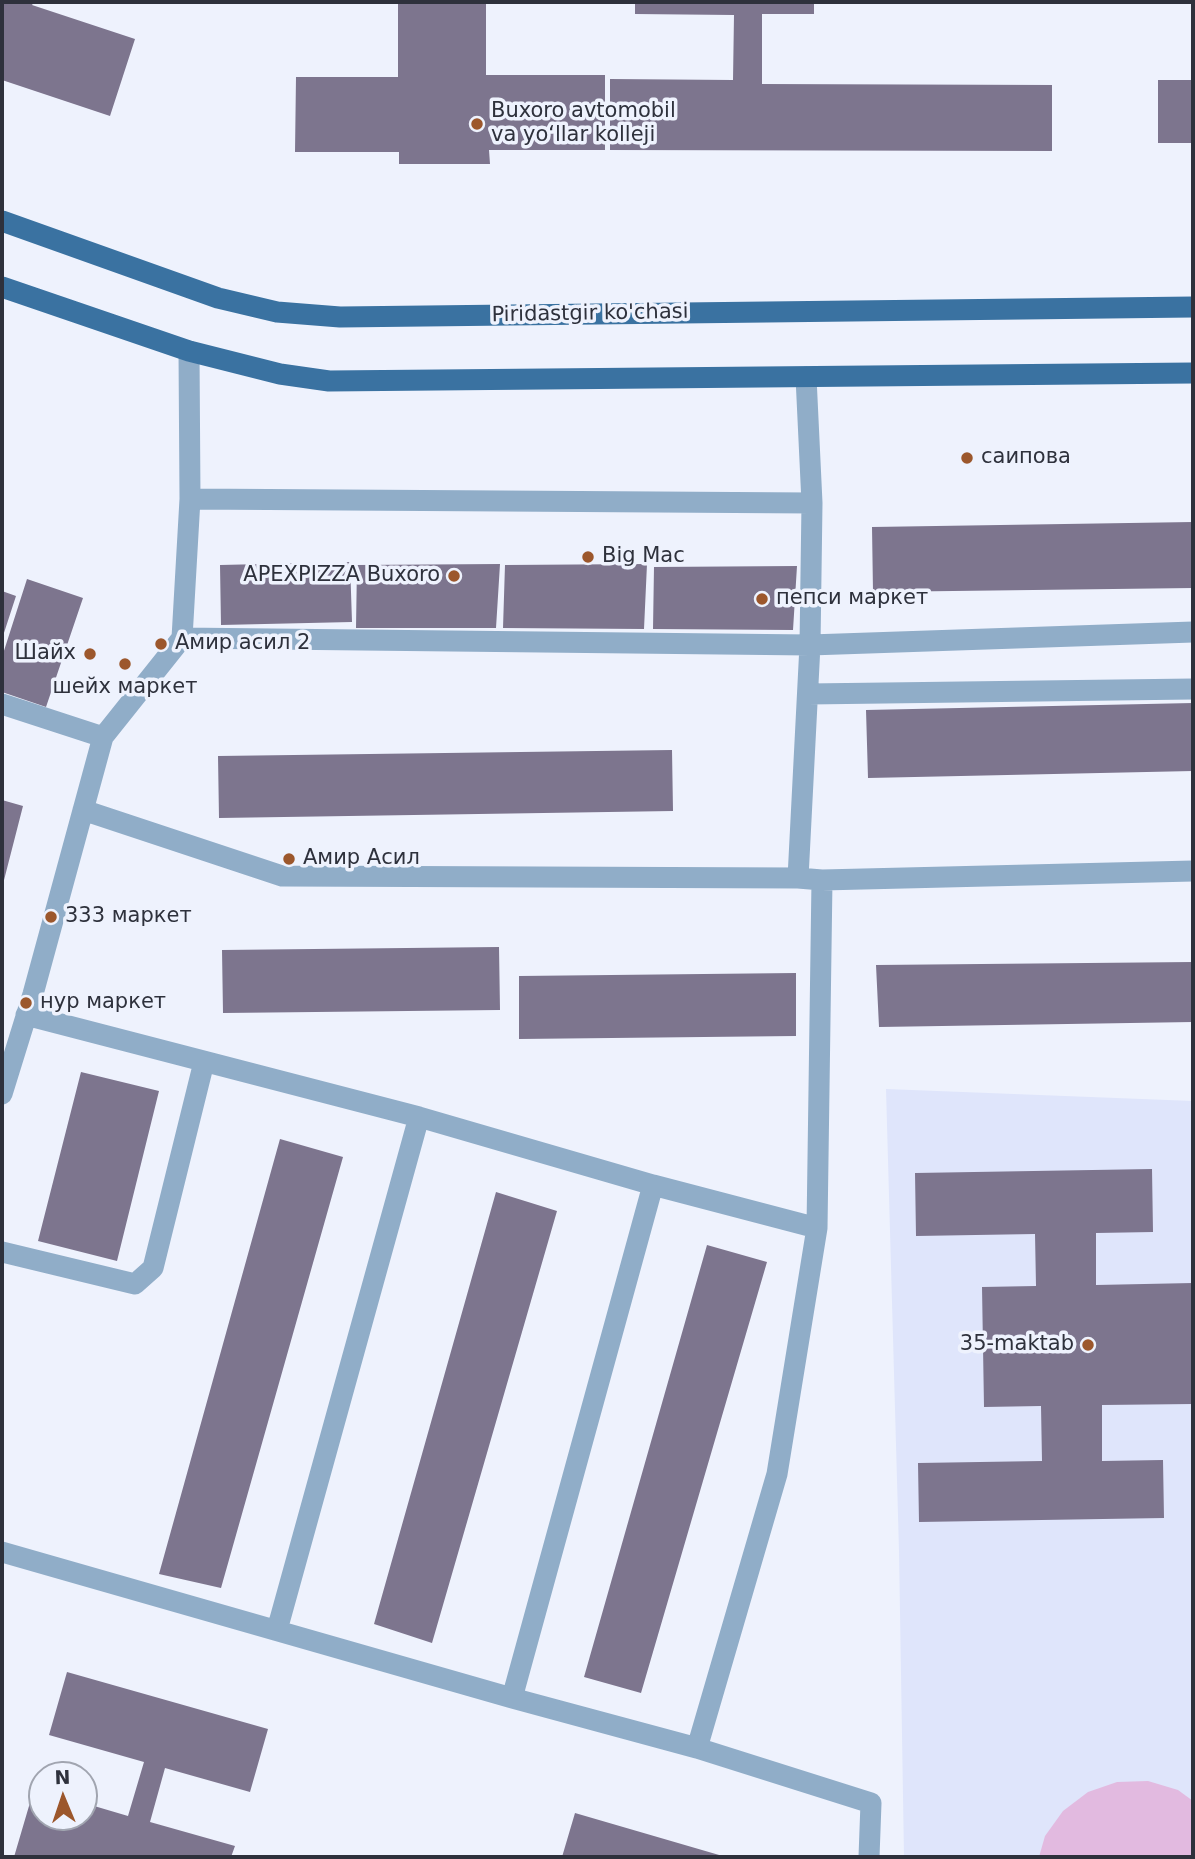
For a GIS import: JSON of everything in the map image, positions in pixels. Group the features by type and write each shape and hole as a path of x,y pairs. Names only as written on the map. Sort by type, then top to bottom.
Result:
{"main road":[{"name":"Piridastgir ko'chasi","path":"2,221 218,298 277,312 341,317 1193,307"},
{"path":"2,287 189,351 280,374 330,381 1193,373"}],"street":[{"path":"2,1094 103,737 182,638 190,499 189,351"},
{"path":"798,878 810,645 812,503 806,377"},
{"path":"190,499 812,503"},
{"path":"182,638 810,645 1193,632"},
{"path":"808,694 1193,689"},
{"path":"2,704 103,737"},
{"path":"83,810 282,876 822,880 1193,871"},
{"path":"697,1748 777,1474 817,1228 822,880"},
{"path":"26,1015 419,1117 653,1185 817,1228"},
{"path":"2,1252 135,1284 153,1268 204,1062"},
{"path":"277,1630 419,1117"},
{"path":"512,1698 653,1185"},
{"path":"2,1552 697,1748 871,1803 869,1857"}],"shaded area":[{"path":"886,1089 1193,1101 1193,1857 904,1857 899,1551"},
{"path":"1148,1781 1178,1790 1193,1801 1193,1857 1039,1857 1045,1836 1063,1811 1088,1792 1117,1782"}],"building":[{"path":"2,2 34,2 32,5 135,39 110,116 2,80"},
{"path":"398,2 486,2 486,75 605,75 605,150 489,150 490,164 399,164 399,152 295,152 296,77 398,77"},
{"path":"635,2 814,2 814,14 762,14 762,84 1052,85 1052,151 610,150 610,79 733,80 734,15 635,14"},
{"path":"1158,80 1193,80 1193,143 1158,143"},
{"path":"1193,522 1193,588 873,592 872,527"},
{"path":"350,562 352,622 221,625 220,565"},
{"path":"500,564 496,628 356,628 357,565"},
{"path":"647,564 644,629 503,628 505,565"},
{"path":"797,566 793,630 653,629 654,567"},
{"path":"27,579 83,598 46,707 2,692 2,657"},
{"path":"2,591 16,596 2,639"},
{"path":"1193,703 1193,771 868,778 866,710"},
{"path":"672,750 673,811 219,818 218,756"},
{"path":"2,800 23,806 3,884 2,884"},
{"path":"499,947 500,1010 223,1013 222,950"},
{"path":"1193,962 1193,1022 879,1027 876,965"},
{"path":"796,973 796,1036 519,1039 519,976"},
{"path":"81,1072 159,1091 117,1261 38,1241"},
{"path":"280,1139 343,1157 221,1588 159,1574"},
{"name":"35-maktab","path":"1152,1169 1153,1232 1096,1233 1096,1285 1193,1283 1193,1404 1102,1405 1102,1461 1163,1460 1164,1518 919,1522 918,1463 1042,1461 1041,1406 984,1407 982,1287 1036,1286 1035,1234 916,1236 915,1173"},
{"path":"496,1192 557,1211 432,1643 374,1624"},
{"path":"707,1245 767,1262 641,1693 584,1677"},
{"path":"67,1672 268,1729 250,1792 165,1768 150,1822 235,1846 231,1857 14,1857 28,1809 28,1831 98,1831 98,1807 128,1816 144,1762 49,1735"},
{"path":"575,1813 726,1857 562,1857"}],"place":[{"name":"Buxoro avtomobil va yo‘llar kolleji","path":"477,124"},
{"name":"саипова","path":"967,458"},
{"name":"Big Mac","path":"588,557"},
{"name":"APEXPIZZA Buxoro","path":"454,576"},
{"name":"пепси маркет","path":"762,599"},
{"name":"Амир асил 2","path":"161,644"},
{"name":"Шайх","path":"90,654"},
{"name":"шейх маркет","path":"125,664"},
{"name":"Амир Асил","path":"289,859"},
{"name":"333 маркет","path":"51,917"},
{"name":"нур маркет","path":"26,1003"},
{"name":"35-maktab","path":"1088,1345"}]}
